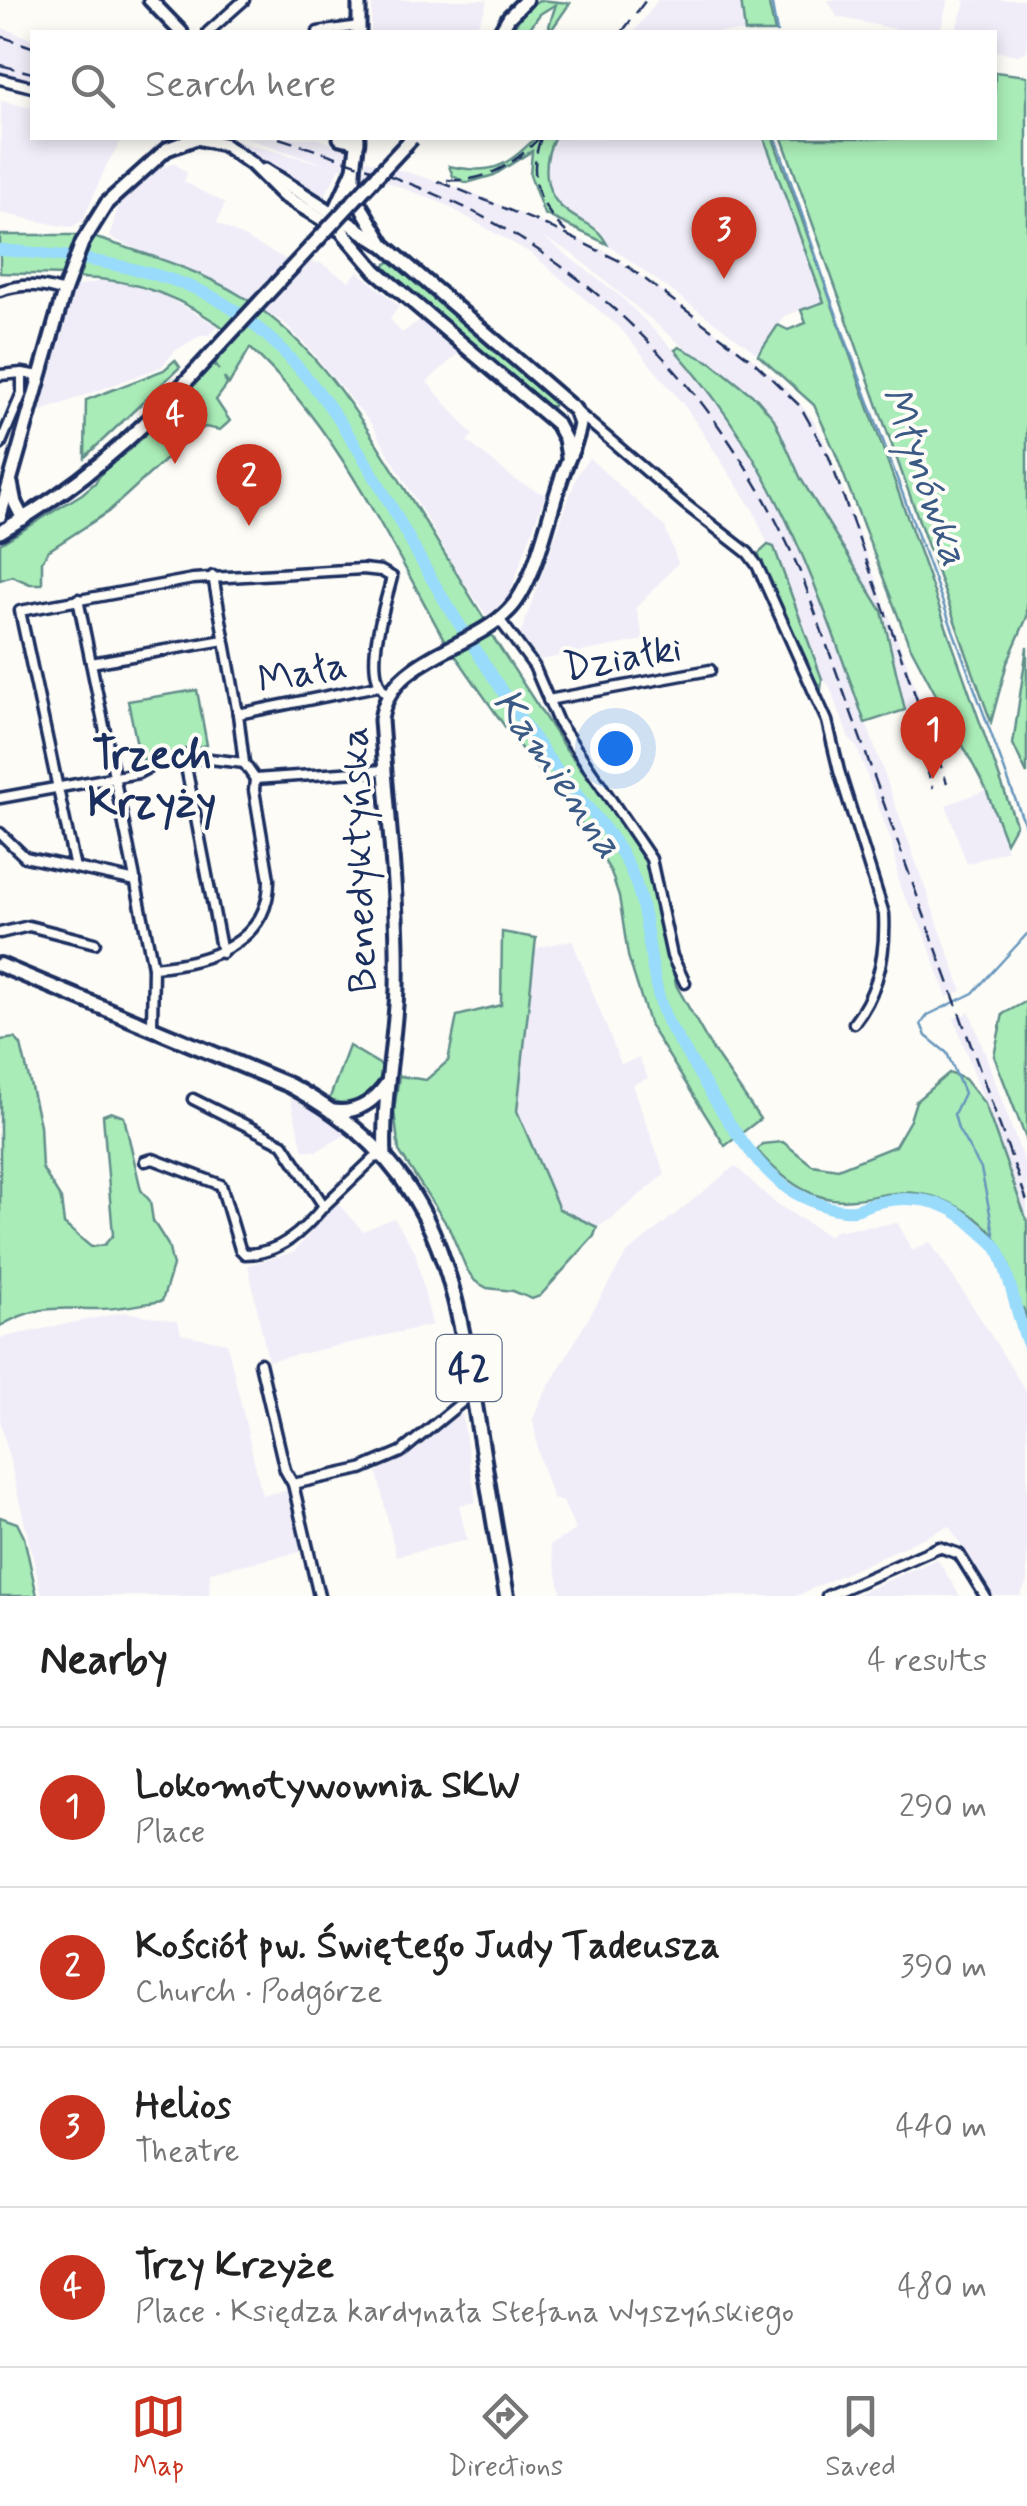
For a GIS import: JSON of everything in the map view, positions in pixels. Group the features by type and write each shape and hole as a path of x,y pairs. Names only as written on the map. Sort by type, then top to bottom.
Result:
{"main road":[{"name":"42","path":"0,965 267,1074 333,1110 385,1156 427,1219 446,1263 460,1314 507,1596"}],"street":[{"path":"150,0 179,30"},
{"path":"210,30 244,0"},
{"path":"359,0 359,29"},
{"path":"508,0 509,17"},
{"path":"501,30 526,0"},
{"path":"0,79 30,86"},
{"path":"19,521 2,509 64,292 86,234 119,190 181,140"},
{"path":"207,140 227,146 389,248 753,558 814,688 884,914 881,964 868,1002 854,1023"},
{"path":"358,140 354,185 360,205 389,248"},
{"path":"0,532 98,469 137,434 410,140"},
{"path":"252,164 283,195 338,229 376,271 554,420 579,432"},
{"path":"338,229 334,214 354,170"},
{"path":"376,271 389,248"},
{"path":"0,291 16,285 40,285 64,292"},
{"path":"0,445 22,394 22,373"},
{"path":"0,375 40,376"},
{"path":"554,420 570,405"},
{"path":"570,405 580,418 579,432"},
{"path":"554,420 565,440 568,459"},
{"path":"579,432 584,427 595,427"},
{"name":"Benedyktyńska","path":"385,1156 397,958 380,720 382,690 494,623 512,607 528,576 579,432"},
{"path":"11,478 19,521"},
{"path":"75,868 20,611 213,576 363,569 382,572 392,577 376,648 382,690"},
{"path":"154,967 222,953 250,934 260,921 269,894 255,780 244,763 213,576"},
{"path":"78,600 154,967 152,1027"},
{"name":"Działki","path":"494,623 534,666 575,749 651,859 672,956 685,983"},
{"path":"91,662 224,640"},
{"name":"Działki","path":"548,700 708,670"},
{"name":"Mała","path":"238,714 382,690"},
{"path":"0,798 146,771 159,762 184,756 244,763"},
{"path":"184,756 222,953"},
{"path":"255,780 384,770"},
{"path":"0,833 25,857 136,881"},
{"path":"0,933 29,926 94,943"},
{"path":"333,1110 344,1112 366,1105 388,1083"},
{"path":"192,1099 284,1144 324,1206"},
{"path":"145,1161 153,1160 221,1185 240,1249 252,1254 293,1240 374,1158 385,1156"},
{"path":"260,1363 320,1596"},
{"path":"293,1484 383,1462 418,1441 454,1406 473,1394"},
{"path":"827,1596 939,1548 959,1554 985,1596"}],"shaded area":[{"path":"372,0 487,0 475,30 371,30"},
{"path":"658,0 741,0 745,30 636,30"},
{"path":"828,0 948,0 940,30 900,30 837,17"},
{"path":"962,0 1027,0 1027,51 1018,55 997,51 997,30 956,30 965,2"},
{"path":"0,27 30,38 30,82 0,74"},
{"path":"1,101 30,108 30,140 122,140 83,220 72,227 0,213"},
{"path":"228,140 330,166 252,140 321,140 349,149 343,169 340,168 322,201"},
{"path":"553,140 765,140 824,302 784,316 758,354 607,244 599,229 566,211 548,184 545,164"},
{"path":"367,160 469,191 608,252 753,359 813,419 828,449 937,746 916,753 886,621 801,479 773,419 735,381 687,350 573,254 543,237 621,297 681,357 736,428 780,501 826,611 962,991 947,997 923,930 900,888 892,843 857,748 848,736 829,685 822,679 774,547 768,545 753,510 687,409 621,329 532,254 444,204 364,173"},
{"path":"174,163 187,173 184,182 225,203 217,223 287,260 320,263 349,281 358,271 399,306 390,319 402,333 423,318 462,350 427,382 473,435 467,441 518,482 545,495 509,596 487,616 372,425 306,345 284,323 232,291 109,237 119,204 158,169"},
{"path":"108,279 163,295 218,326 209,335 201,335 175,351 161,367 40,412 75,287"},
{"path":"589,458 665,527 678,563 636,608 644,640 540,660 520,635 578,473"},
{"path":"986,790 1007,850 967,864 946,805"},
{"path":"572,940 621,1064 639,1058 648,1078 632,1085 665,1174 597,1227 558,1209 517,1111 536,948"},
{"path":"970,1012 1027,1170 1027,1221 954,1018"},
{"path":"290,1098 338,1124 347,1134 317,1151 303,1150"},
{"path":"735,1166 775,1203 829,1236 834,1231 898,1223 912,1251 930,1242 1027,1393 1027,1581 1020,1596 993,1596 949,1526 796,1596 562,1596 550,1545 576,1530 563,1502 553,1499 539,1456 533,1420 539,1403 626,1254"},
{"path":"336,1202 363,1231 394,1218 415,1251 432,1325 268,1361 248,1265 294,1252"},
{"path":"124,1312 178,1321 181,1334 227,1343 262,1495 291,1490 304,1551 210,1572 209,1596 42,1596 0,1419 0,1338"},
{"path":"462,1414 476,1502 459,1505 467,1540 396,1556 377,1472 417,1450 453,1416"},
{"path":"937,1559 960,1596 853,1596"}],"green space":[{"path":"539,0 570,3 552,29 549,26 556,4 540,14 528,30 511,30 527,8"},
{"path":"741,0 768,0 775,30 745,30"},
{"path":"997,72 1027,76 1027,617 1007,663 991,722 783,140 997,140"},
{"path":"533,140 553,140 547,176 552,194 557,203 593,228 607,244 544,214 530,175 532,151 494,175 467,183 453,176 449,166 487,169 515,156"},
{"path":"765,140 774,140 1016,824 1006,842 986,789 908,642 814,405 758,355 778,325 788,330 806,323 801,310 824,302"},
{"path":"0,235 80,235 65,275 0,273"},
{"path":"93,237 208,278 243,297 293,336 354,409 485,620 446,643 335,449 281,379 250,348 229,384 224,378 227,385 216,400 230,421 220,430 205,427 192,435 108,512 48,551 42,561 42,584 30,584 12,576 0,580 0,544 95,483 107,465 212,362 219,370 214,360 236,337 162,294 122,282 79,278"},
{"path":"393,260 553,397 553,406 547,408 384,271"},
{"path":"679,347 712,363 757,399 774,419 801,479 882,611 905,710 865,723 810,574 767,481 710,393 675,350"},
{"path":"175,360 180,367 85,457 86,400 164,370"},
{"path":"768,545 774,547 822,679 821,689 758,554"},
{"path":"491,634 563,745 644,856 653,878 676,985 711,1047 760,1119 725,1146 650,1026 628,956 619,896 611,872 580,821 515,741 455,655"},
{"path":"1027,647 1027,774 1013,744"},
{"path":"197,690 207,745 140,760 128,701"},
{"path":"502,932 536,938 517,1111 559,1209 597,1227 594,1236 540,1296 532,1299 513,1291 487,1288 475,1281 449,1228 399,1151 394,1111 399,1076 426,1080 448,1061 457,1016 501,1005"},
{"path":"1027,1001 1027,1141 994,1056 1003,1014"},
{"path":"15,1038 21,1045 40,1125 42,1168 61,1199 64,1224 91,1247 104,1245 113,1235 103,1115 111,1112 124,1117 141,1190 150,1201 153,1221 168,1245 173,1266 162,1301 107,1309 48,1309 0,1326 0,1040"},
{"path":"349,1046 384,1067 377,1085 365,1098 339,1103 329,1100"},
{"path":"949,1073 965,1079 985,1104 1027,1221 1027,1320 997,1241 987,1228 960,1208 912,1193 829,1199 785,1178 757,1150 762,1144 783,1142 812,1165 838,1169 895,1146 916,1101"},
{"path":"0,1517 17,1523 24,1537 37,1596 0,1596"}],"waterway":[{"name":"Młynówka","path":"771,0 777,30"},
{"name":"Młynówka","path":"777,140 829,294 1027,831"},
{"name":"Kamienna","path":"0,250 83,259 143,271 197,289 251,322 279,347 305,375 350,437 479,655 545,754 626,860 644,912 656,987 668,1023 741,1140 777,1180 823,1206 854,1210 889,1200 916,1199 941,1205 964,1217 997,1248 1027,1342"},
{"name":"Młynówka","path":"997,1248 981,1169 958,1129 954,1114 964,1093 947,1053 926,1036 921,1024 928,1015 973,993 1027,934"}],"railway":[{"path":"624,30 646,0"},
{"path":"0,36 30,46"},
{"path":"0,65 30,72"},
{"path":"285,140 423,189 526,242 626,320 670,364 709,413 745,465 803,579 1027,1201"},
{"path":"447,180 474,178 498,170 537,140"},
{"path":"540,140 535,164 538,189 548,211 566,232"},
{"path":"438,181 548,226 622,262 752,360 800,406 829,457 947,783"},
{"path":"911,720 933,788"}],"place":[{"name":"Helios","path":"724,279"},
{"name":"Trzy Krzyże","path":"175,464"},
{"name":"Kościół pw. Świętego Judy Tadeusza","path":"249,526"},
{"name":"Lokomotywownia SKW","path":"933,779"}],"district":[{"name":"Trzech Krzyży","path":"152,777"}]}
